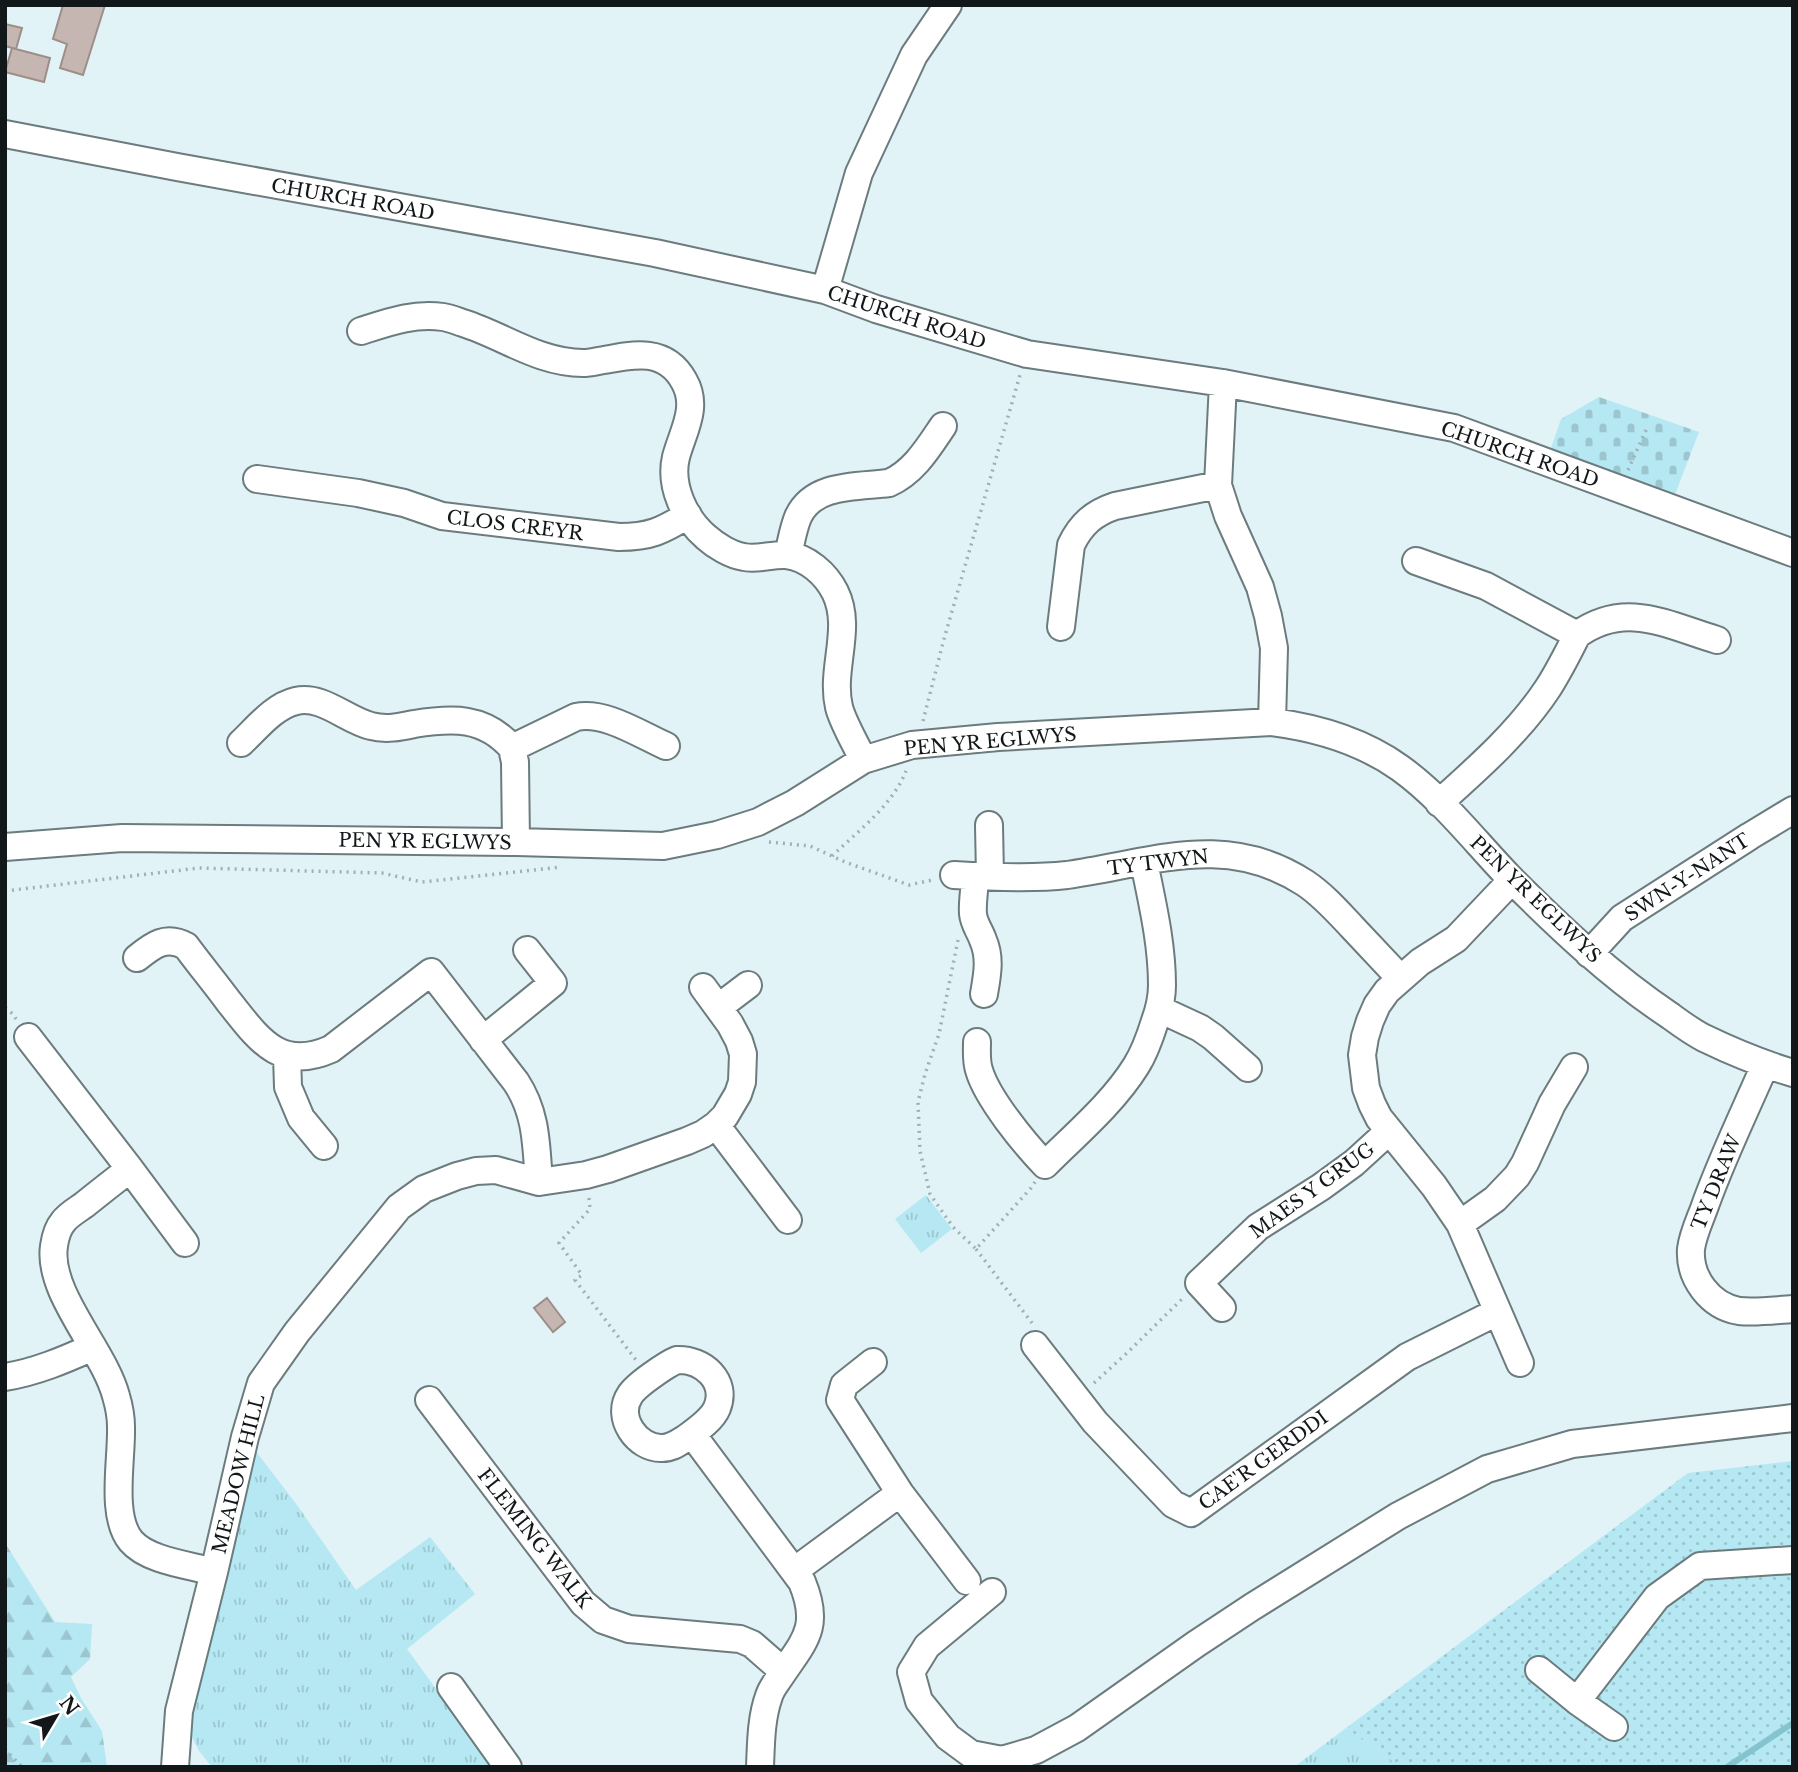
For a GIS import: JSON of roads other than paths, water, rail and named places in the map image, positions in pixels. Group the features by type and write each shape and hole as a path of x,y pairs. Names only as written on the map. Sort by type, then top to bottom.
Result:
{"street":[{"path":"825,290 859,173 914,55 948,5"},
{"name":"CHURCH ROAD","path":"5,134 655,253 825,290 876,309 1027,354 1223,383 1454,428 1793,553"},
{"path":"360,331 401,318 445,317 555,360 585,363 638,354 668,363 684,379 691,401 691,412 675,460 675,480 688,515 697,528 708,539 745,557 788,555 800,559 823,574 837,595 842,618 837,669 839,707 863,760"},
{"path":"1223,383 1218,485 1228,516 1260,587 1268,616 1274,648 1272,722"},
{"path":"788,555 798,517 810,501 826,491 898,480 913,467 943,426"},
{"name":"CLOS CREYR","path":"257,479 358,493 404,503 442,516 619,537 640,537 662,531 688,515"},
{"path":"1061,627 1069,557 1077,533 1084,523 1104,509 1218,485"},
{"path":"1416,561 1486,586 1577,635"},
{"path":"1439,803 1482,764 1528,715 1549,687 1577,635 1595,624 1629,616 1653,620 1717,640"},
{"path":"241,743 264,720 285,705 300,700 318,702 373,727 392,728 459,719 490,729 512,748 515,762 516,842"},
{"path":"512,748 585,716 604,718 666,746"},
{"name":"PEN YR EGLWYS","path":"5,846 122,838 663,846 717,835 758,822 795,803 863,760 917,745 998,737 1272,722 1316,729 1359,744 1401,768 1589,954 1650,1003 1703,1037 1765,1065 1793,1073"},
{"name":"SWN-Y-NANT","path":"1589,954 1622,918 1793,810"},
{"path":"984,994 989,969 988,957 973,914 973,875 989,825"},
{"name":"TY TWYN","path":"973,875 1064,875 1181,855 1212,853 1259,860 1308,885 1332,906 1400,978"},
{"path":"977,1042 978,1068 983,1081 1025,1144 1045,1165 1109,1100 1136,1067 1147,1045 1159,1009 1163,987 1159,939 1144,862"},
{"path":"1512,880 1456,939 1420,962 1387,991 1374,1013 1362,1055 1371,1104 1460,1224 1520,1363"},
{"path":"137,958 159,942 173,941 186,946 257,1038 287,1055 309,1056 331,1049 431,972 516,1082 527,1101 534,1123 539,1182 608,1169 687,1141 716,1125 725,1116 738,1094 743,1082 744,1068 739,1041 711,997 747,985"},
{"path":"483,1040 553,983 527,950"},
{"path":"1159,1009 1206,1032 1248,1068"},
{"path":"28,1037 185,1243"},
{"path":"287,1055 288,1087 301,1118 324,1146"},
{"name":"TY DRAW","path":"1765,1065 1713,1184 1693,1239 1692,1262 1699,1284 1706,1293 1727,1307 1739,1311 1793,1309"},
{"path":"1460,1224 1495,1199 1517,1176 1552,1104 1574,1067"},
{"path":"716,1125 788,1220"},
{"name":"MAES Y GRUG","path":"1222,1308 1199,1283 1258,1227 1354,1163 1389,1131"},
{"path":"130,1169 62,1222 54,1245 54,1269 57,1280 109,1375 120,1410 119,1514 125,1532 140,1550 150,1555 214,1572"},
{"name":"MEADOW HILL","path":"175,1767 179,1712 245,1437 261,1383 297,1332 399,1207 418,1193 438,1182 476,1171 496,1170 539,1182"},
{"name":"CAE'R GERDDI","path":"1035,1345 1094,1422 1173,1504 1191,1513 1407,1357 1497,1312"},
{"path":"5,1377 48,1366 93,1348"},
{"path":"677,1360 705,1366 719,1390 717,1409 712,1417 692,1434 672,1447 656,1448 648,1446 635,1436 626,1420 630,1394 668,1363 677,1360"},
{"path":"873,1362 844,1385 840,1399 900,1493 967,1581"},
{"name":"FLEMING WALK","path":"429,1400 592,1613 629,1629 740,1639 752,1644 783,1671"},
{"path":"992,1592 927,1646 912,1672 919,1702 948,1737 971,1754 1002,1760 1036,1750 1077,1728 1207,1637 1398,1516 1487,1469 1572,1444 1793,1418"},
{"path":"692,1434 802,1582 807,1594 808,1630 800,1649 769,1693 764,1714 760,1767"},
{"path":"794,1571 900,1493"},
{"path":"1577,1701 1657,1597 1700,1566 1793,1560"},
{"path":"1539,1670 1614,1727"},
{"path":"451,1687 508,1767"}],"waterway":[{"path":"1727,1767 1793,1723"}]}
